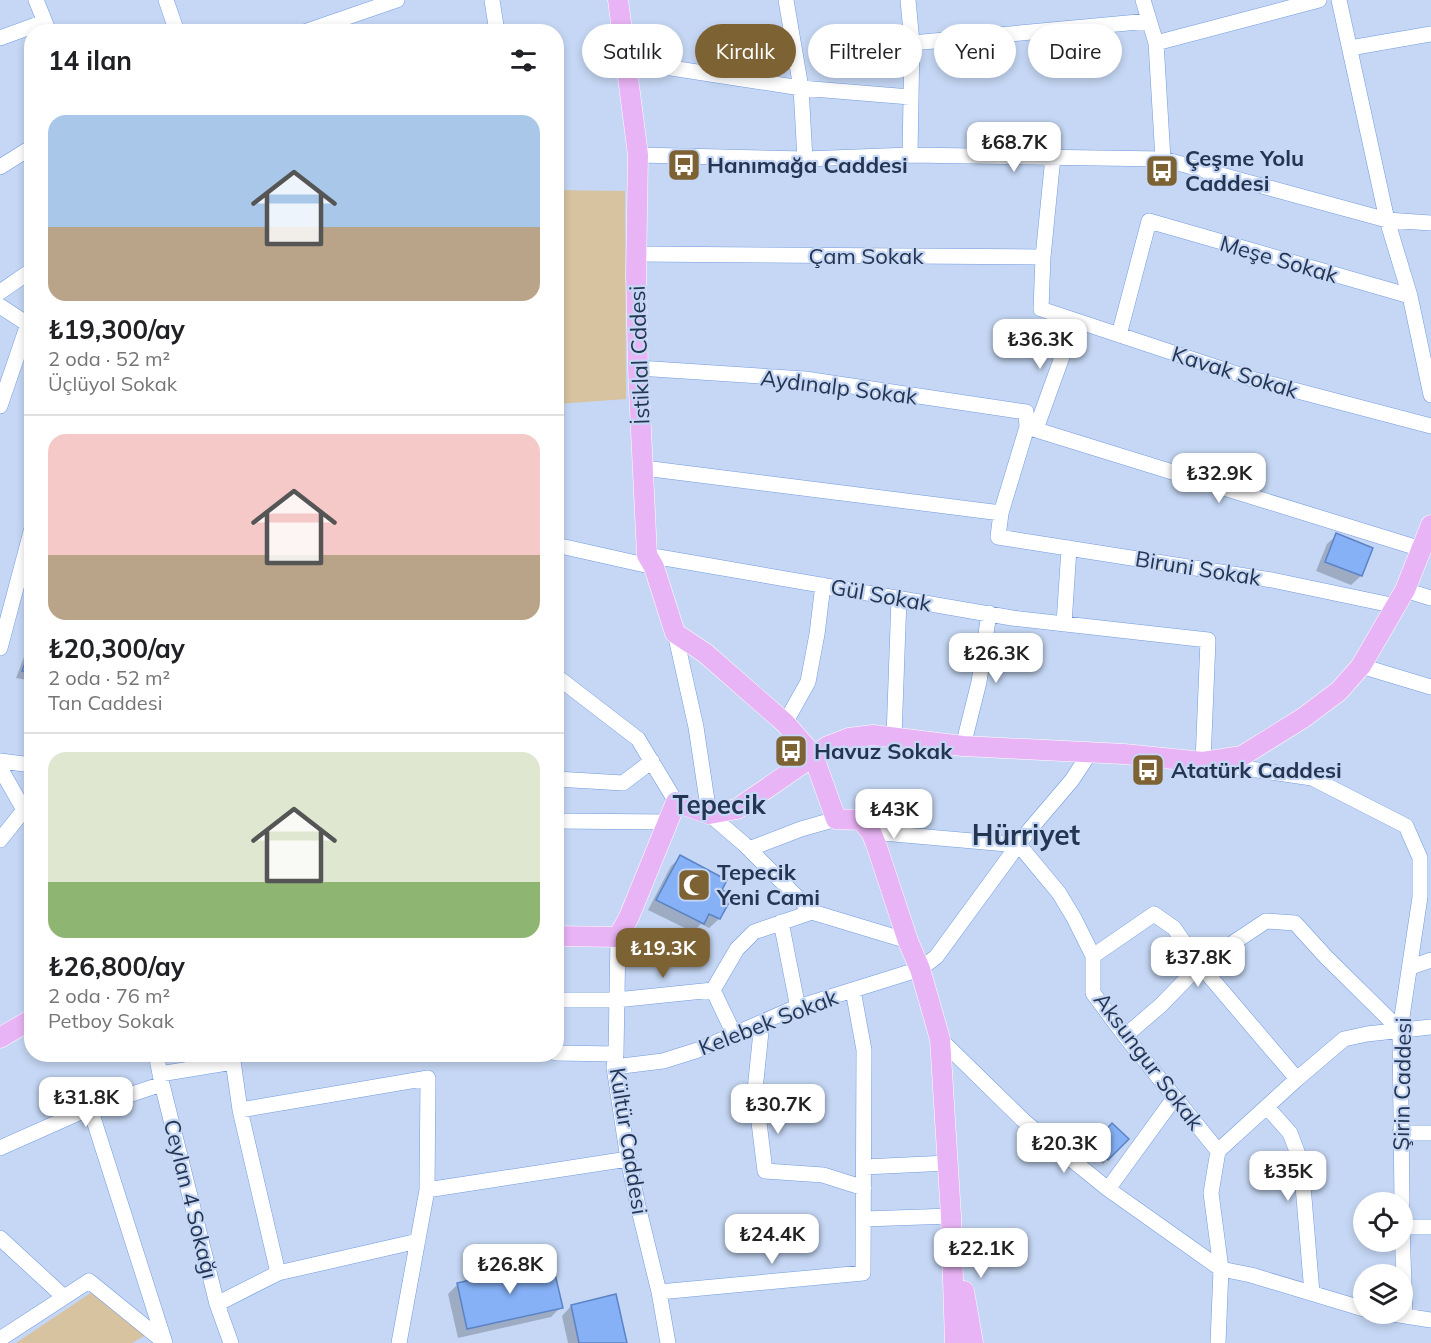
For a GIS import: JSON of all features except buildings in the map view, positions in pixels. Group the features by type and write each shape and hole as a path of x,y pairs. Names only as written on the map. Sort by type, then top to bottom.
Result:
{"main road":[{"name":"İstiklal Cddesi","path":"622,1 624,24"},
{"name":"İstiklal Cddesi","path":"628,78 638,155 636,254 638,368 651,561 675,633"},
{"path":"564,933 618,937 629,917 676,802 709,814 737,809 813,755 849,738 873,735 963,746 1124,754 1203,762 1242,756 1274,737 1339,691 1361,666 1401,598 1431,525"},
{"path":"675,633 705,653 785,723 813,755 836,819 861,820 871,832 908,941 920,969 940,1039 951,1218 955,1343"},
{"path":"0,1038 24,1024"},
{"path":"951,1218 974,1343"}],"street":[{"path":"36,0 45,24"},
{"path":"166,0 174,24"},
{"path":"327,24 397,0"},
{"path":"492,0 496,24"},
{"path":"786,0 801,88 805,159"},
{"path":"908,0 910,24"},
{"path":"1143,0 1156,43 1163,159"},
{"path":"1156,43 1319,0"},
{"path":"1339,0 1387,220 1410,296 1431,395"},
{"path":"922,42 1149,21"},
{"path":"0,38 24,32"},
{"path":"1350,48 1431,34"},
{"path":"683,70 801,88 910,97"},
{"path":"910,155 911,78"},
{"path":"0,167 24,152"},
{"path":"638,155 805,159 910,155 1163,159 1387,220 1431,223"},
{"path":"1043,257 1053,157"},
{"name":"Meşe Sokak","path":"1119,335 1149,221 1410,296"},
{"name":"Çam Sokak","path":"636,254 1043,257"},
{"name":"Kavak Sokak","path":"1043,257 1041,309 1252,379 1431,426"},
{"path":"0,292 24,276"},
{"path":"0,306 24,322"},
{"path":"644,468 1001,513 1075,321"},
{"path":"0,406 24,342"},
{"name":"Aydınalp Sokak","path":"638,368 805,379 1026,412 1032,428"},
{"path":"1032,428 1421,549"},
{"name":"Biruni Sokak","path":"1001,513 998,537 1272,580 1401,598 1431,598"},
{"name":"Gül Sokak","path":"564,546 1064,624 1208,640 1203,762"},
{"path":"1064,624 1070,548"},
{"path":"0,648 24,558"},
{"path":"785,723 808,682 823,585"},
{"path":"894,737 899,598"},
{"path":"963,746 980,682 989,613"},
{"path":"675,633 696,726 709,814 812,912 908,941"},
{"path":"1361,666 1431,687"},
{"path":"564,682 638,739 676,802"},
{"path":"920,969 936,957 1018,845 1072,780 1089,754"},
{"path":"0,761 24,764"},
{"path":"564,779 623,783 652,761"},
{"name":"Şirin Caddesi","path":"1203,762 1312,778 1406,826 1420,858 1425,895 1400,1030 1402,1192"},
{"path":"0,768 24,810 0,840"},
{"path":"748,849 801,829 836,819"},
{"path":"564,821 667,822"},
{"path":"871,832 1018,845"},
{"name":"Aksungur Sokak","path":"1018,845 1059,893 1074,918 1093,956 1093,993 1218,1151"},
{"path":"713,990 738,949 754,932 812,912"},
{"path":"1093,956 1154,914 1174,928 1200,965 1297,1079"},
{"path":"1125,1036 1160,1006 1200,965 1266,921 1295,923 1400,1030"},
{"path":"781,922 798,1008"},
{"name":"Kültür Caddesi","path":"618,937 615,1060 628,1159 659,1292 668,1343"},
{"path":"1411,968 1431,960"},
{"name":"Kelebek Sokak","path":"564,1054 615,1060 663,1061 698,1050 798,1008 920,969"},
{"path":"564,999 616,1000 713,990"},
{"path":"713,990 734,1034"},
{"path":"659,1292 863,1273 864,1050 853,990"},
{"path":"762,1022 755,1090 765,1172 864,1178 948,1163"},
{"path":"1218,1343 1221,1269 1211,1193 1218,1151 1344,1039 1431,1027"},
{"path":"940,1039 1025,1122 1108,1189 1221,1269 1251,1275 1353,1305"},
{"name":"Ceylan 4 Sokağı","path":"158,1062 227,1342"},
{"path":"0,1148 161,1079 219,1062"},
{"path":"234,1062 240,1110 278,1273"},
{"path":"240,1110 428,1078 427,1190 399,1343"},
{"path":"1108,1189 1175,1097"},
{"path":"1267,1107 1290,1133 1301,1162 1312,1293"},
{"path":"90,1108 164,1342"},
{"path":"1400,1133 1431,1133"},
{"path":"427,1190 628,1159"},
{"path":"864,1219 951,1218"},
{"path":"1413,1226 1431,1227"},
{"path":"0,1238 64,1297"},
{"path":"218,1304 278,1273 418,1241"},
{"path":"0,1339 89,1281 164,1342"},
{"path":"1413,1317 1431,1320"}],"shaded area":[{"path":"564,190 625,191 626,399 564,403"},
{"path":"92,1292 146,1335 132,1343 16,1343"}],"place":[{"name":"Hanımağa Caddesi","path":"684,165"},
{"name":"Çeşme Yolu Caddesi","path":"1162,171"},
{"name":"Havuz Sokak","path":"791,751"},
{"name":"Atatürk Caddesi","path":"1148,770"},
{"name":"Tepecik Yeni Cami","path":"694,885"}],"district":[{"name":"Tepecik","path":"719,804"},
{"name":"Hürriyet","path":"1026,834"}]}
